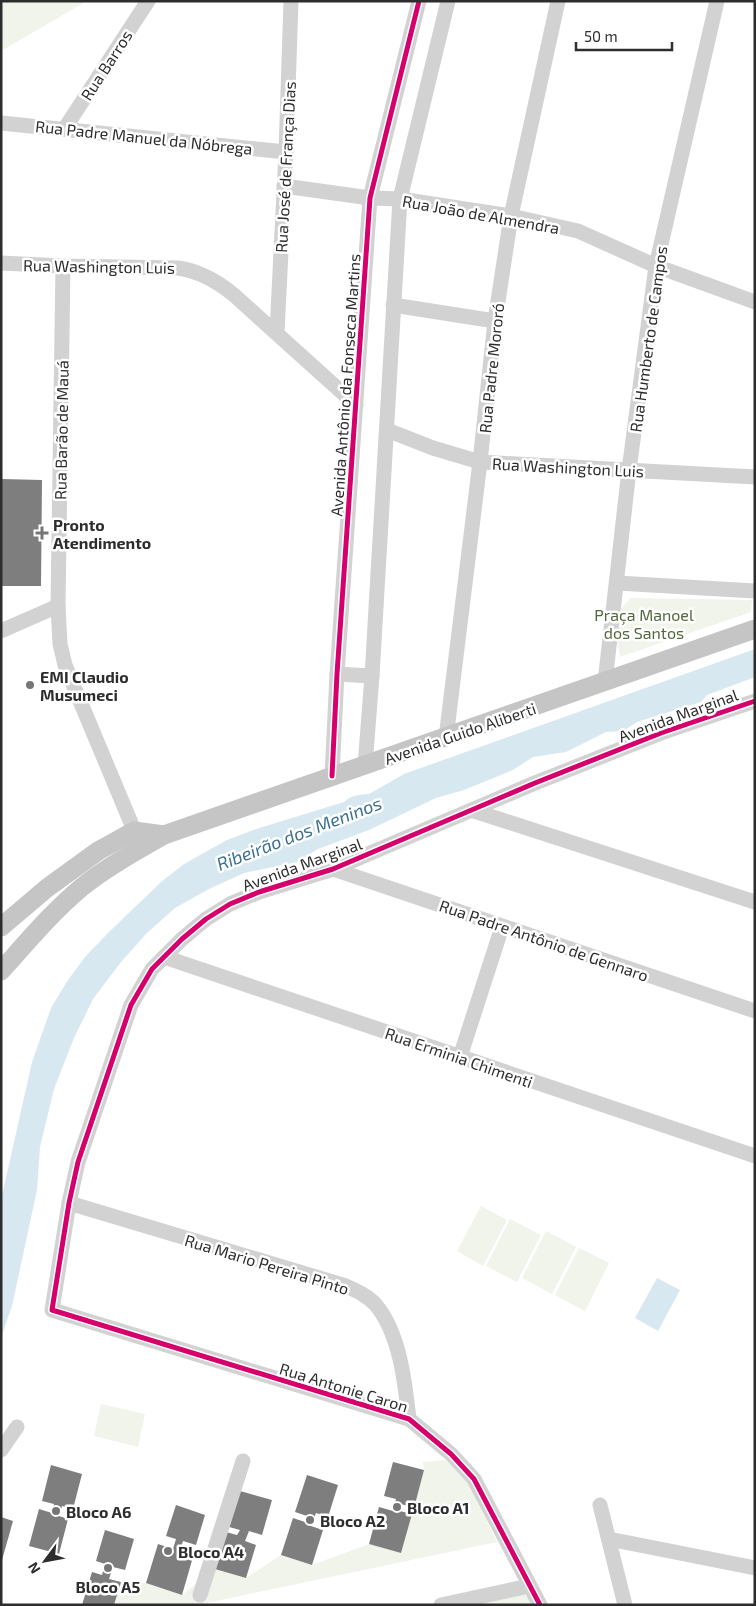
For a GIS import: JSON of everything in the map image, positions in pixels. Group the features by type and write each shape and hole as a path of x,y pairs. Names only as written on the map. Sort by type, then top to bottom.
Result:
{"main road":[{"name":"Avenida Guido Aliberti","path":"138,839 164,835 446,738 753,629"},
{"path":"1,927 47,888 98,851 138,839"},
{"path":"1,971 54,913 138,839"}],"street":[{"name":"Rua Barros","path":"65,128 148,1"},
{"name":"Rua José de França Dias","path":"276,332 286,152 291,1"},
{"name":"Avenida Antônio da Fonseca Martins","path":"332,776 337,674 370,198 419,1"},
{"path":"365,766 400,199 448,1"},
{"name":"Rua Padre Mororó","path":"446,738 480,462 495,321 511,216 558,1"},
{"name":"Rua Humberto de Campos","path":"605,682 629,470 656,266 718,1"},
{"name":"Rua Padre Manuel da Nóbrega","path":"1,122 286,152"},
{"name":"Rua João de Almendra","path":"284,186 370,198 400,199 511,216 578,231 656,266 755,302"},
{"name":"Rua Washington Luis","path":"1,263 178,268 191,270 216,281 276,332 356,405"},
{"name":"Rua Barão de Mauá","path":"63,266 58,606 60,644 65,665 138,839"},
{"path":"393,305 495,321"},
{"name":"Rua Washington Luis","path":"387,430 433,448 480,462 755,477"},
{"path":"617,583 755,591"},
{"path":"1,630 58,606"},
{"path":"337,674 372,676"},
{"name":"Avenida Marginal","path":"52,1310 69,1204 78,1162 131,1005 152,969 182,939 206,919 230,904 259,892 333,869 661,732 755,701"},
{"path":"471,810 755,902"},
{"name":"Rua Padre Antônio de Gennaro","path":"333,869 755,1011"},
{"path":"460,1057 502,927"},
{"name":"Rua Erminia Chimenti","path":"164,957 755,1156"},
{"name":"Rua Mario Pereira Pinto","path":"69,1204 346,1286 362,1294 375,1304 387,1321 399,1354 409,1419"},
{"name":"Rua Antonie Caron","path":"52,1310 409,1419 451,1454 474,1479 540,1605"},
{"path":"1,1450 17,1427"},
{"path":"200,1595 243,1461"},
{"path":"600,1505 625,1605"},
{"path":"609,1539 755,1568"},
{"path":"441,1605 529,1586"}],"green space":[{"path":"1,1 87,1 1,51"},
{"name":"Praça Manoel dos Santos","path":"631,598 752,600 751,612 620,657 616,633 621,609"},
{"path":"481,1206 507,1220 483,1266 457,1251"},
{"path":"510,1219 541,1235 517,1282 486,1266"},
{"path":"546,1231 576,1247 552,1294 522,1278"},
{"path":"579,1248 609,1263 585,1311 555,1295"},
{"path":"101,1404 145,1414 138,1447 94,1436"},
{"path":"446,1460 470,1485 497,1542 197,1605 114,1605 121,1582 146,1583 182,1595 215,1569 246,1578 281,1555 312,1565 369,1544 401,1553 424,1470 423,1462"},
{"path":"530,1590 538,1605 459,1605"}],"water":[{"name":"Ribeirão dos Meninos","path":"755,649 755,677 707,695 701,702 637,722 623,731 606,732 566,752 533,757 513,770 464,790 436,798 369,830 318,849 297,862 244,873 209,889 175,908 147,933 121,962 93,999 74,1038 54,1089 40,1147 37,1190 12,1306 1,1338 1,1200 32,1062 51,1008 68,980 85,957 161,882 184,864 227,840 256,829 344,802 355,796 369,794 404,774"},
{"path":"657,1278 680,1290 658,1331 635,1318"}],"building":[{"path":"1,479 42,480 41,586 1,586"},
{"name":"Bloco A1","path":"393,1462 424,1470 414,1508 401,1504 400,1511 412,1514 401,1553 369,1544 379,1507 393,1511 396,1499 384,1496"},
{"name":"Bloco A6","path":"51,1465 82,1474 73,1509 62,1506 59,1516 68,1519 59,1554 29,1546 39,1509 52,1513 54,1504 42,1501"},
{"name":"Bloco A2","path":"307,1475 338,1485 328,1517 316,1513 311,1526 323,1530 312,1565 281,1555 293,1518 305,1522 307,1516 295,1512"},
{"path":"240,1491 272,1500 262,1535 249,1531 245,1541 256,1545 246,1578 215,1569 226,1532 237,1535 240,1530 229,1527"},
{"name":"Bloco A4","path":"176,1505 205,1515 196,1545 183,1541 179,1553 193,1557 182,1595 146,1583 158,1544 173,1549 176,1539 166,1536"},
{"path":"1,1517 13,1521 2,1560 1,1560"},
{"name":"Bloco A5","path":"105,1530 134,1539 125,1570 113,1567 109,1579 121,1582 114,1605 82,1605 92,1572 102,1575 105,1564 96,1561"}],"cycle path":[{"path":"332,776 337,674 370,198 419,1"},
{"path":"540,1605 474,1479 451,1454 409,1419 52,1310 69,1203 78,1162 131,1005 152,969 182,939 206,919 230,904 259,892 333,869 535,783 661,733 755,701"}],"place":[{"name":"Pronto Atendimento","path":"42,533"},
{"name":"EMI Claudio Musumeci","path":"30,685"},
{"name":"Bloco A1","path":"397,1507"},
{"name":"Bloco A6","path":"56,1511"},
{"name":"Bloco A2","path":"310,1520"},
{"name":"Bloco A4","path":"168,1551"},
{"name":"Bloco A5","path":"108,1568"}]}
